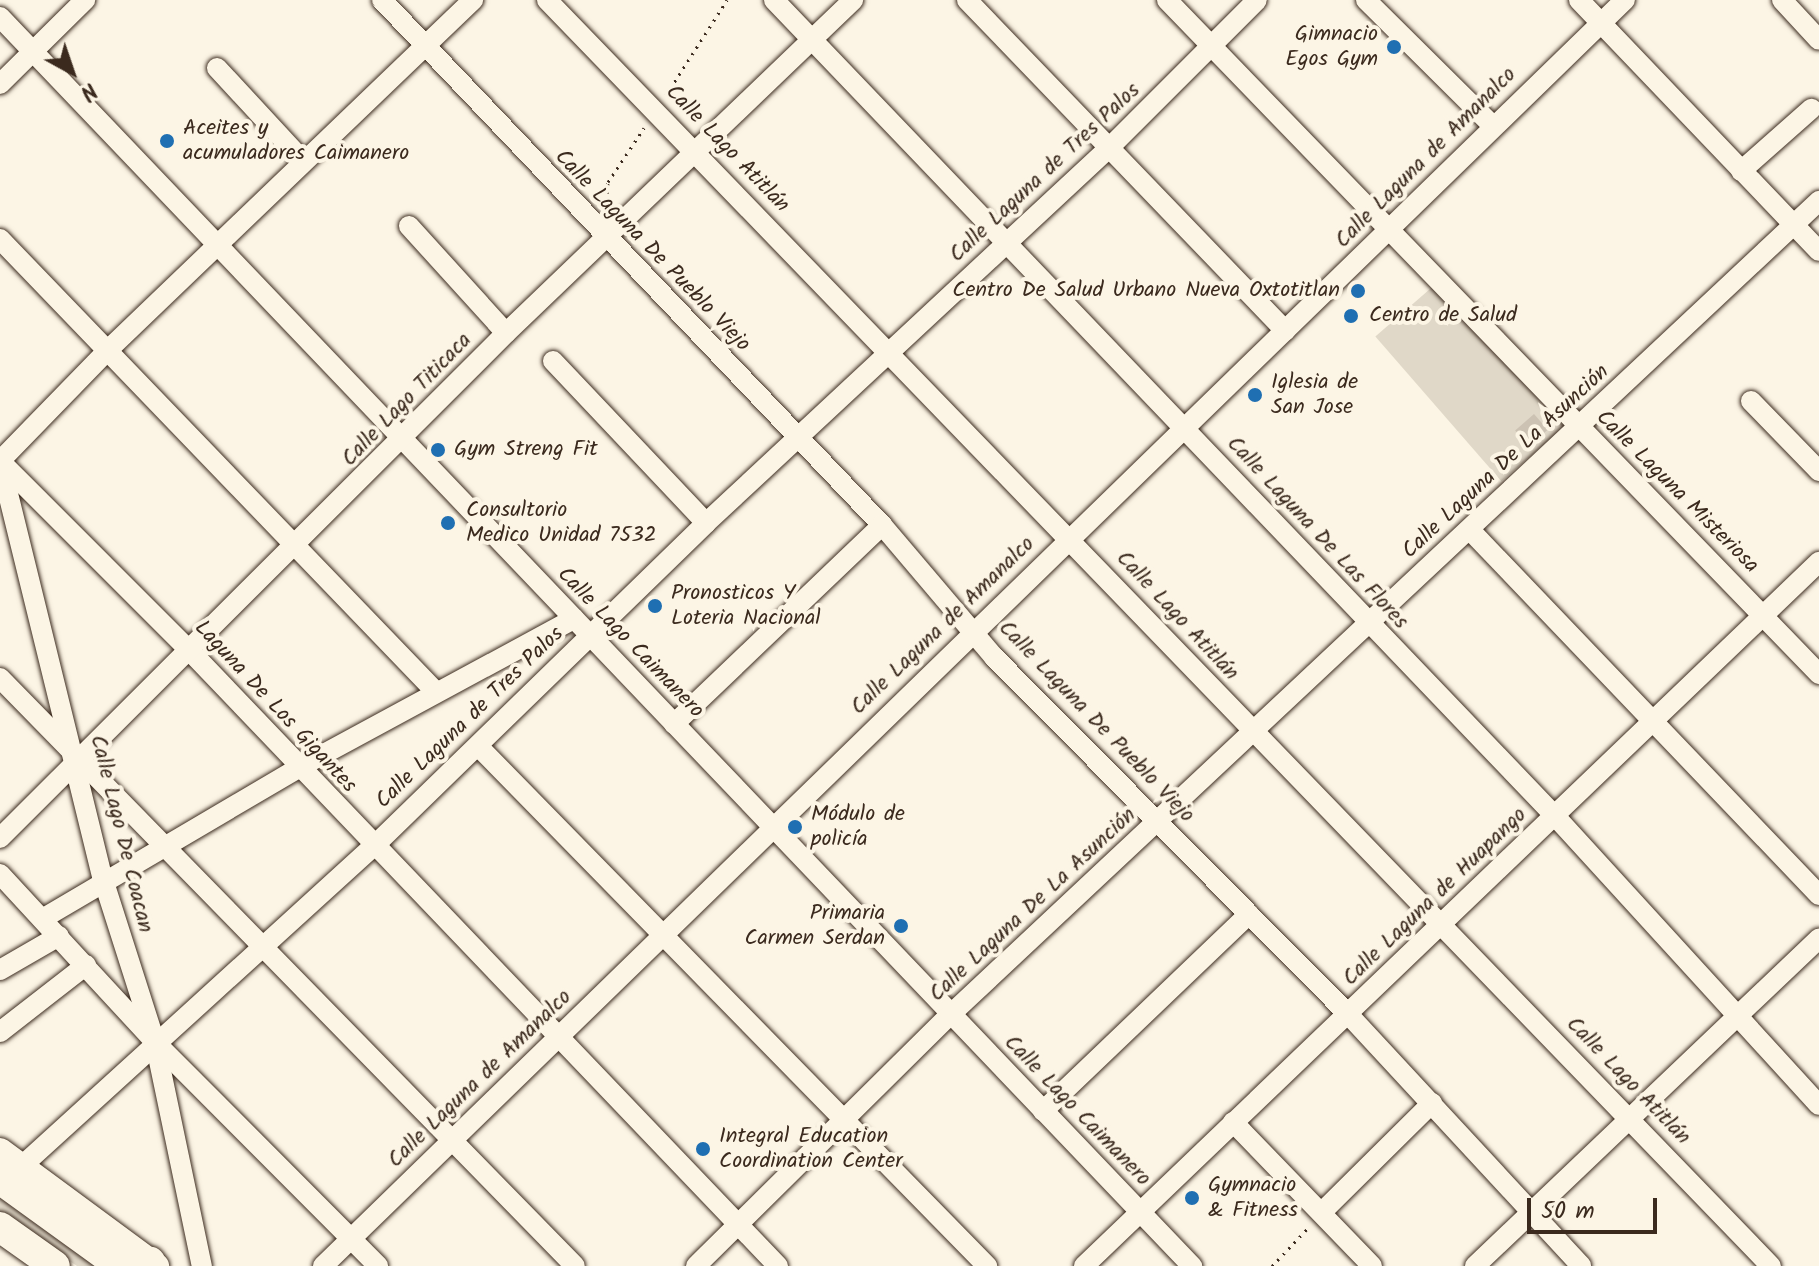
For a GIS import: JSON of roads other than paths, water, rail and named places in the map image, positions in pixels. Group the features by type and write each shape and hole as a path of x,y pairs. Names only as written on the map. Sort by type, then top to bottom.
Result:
{"highway":[{"path":"12,1172 120,1266"},
{"path":"0,1227 55,1266"}],"main road":[{"path":"0,1151 12,1172 151,1265"},
{"path":"0,1244 29,1266"}],"street":[{"path":"0,84 85,0"},
{"name":"Calle Laguna De Pueblo Viejo","path":"382,0 882,525 994,657 1348,1014 1581,1266"},
{"path":"0,461 108,350 473,0"},
{"name":"Calle Lago Atitlán","path":"547,0 1069,536 1253,732 1632,1118 1771,1266"},
{"name":"Calle Laguna De Las Flores","path":"774,0 1003,244 1186,428 1368,624 1555,816 1819,1105"},
{"name":"Calle Lago Titicaca","path":"0,838 404,439 506,333 608,240 853,0"},
{"path":"967,0 1111,146 1285,331"},
{"name":"Calle Laguna Misteriosa","path":"1167,0 1819,674"},
{"name":"Calle Laguna de Tres Palos","path":"12,1172 155,1042 266,947 374,846 706,523 1111,146 1257,0"},
{"path":"1366,0 1492,125"},
{"path":"1579,0 1819,251"},
{"name":"Calle Laguna de Amanalco","path":"323,1266 1069,536 1186,428 1492,125 1625,0"},
{"path":"1782,0 1819,40"},
{"name":"Calle Lago Caimanero","path":"0,17 1192,1266"},
{"path":"217,68 303,161"},
{"path":"1741,171 1811,109"},
{"name":"Calle Laguna De La Asunción","path":"696,1266 950,1015 1819,201"},
{"path":"409,226 506,333"},
{"path":"0,239 435,691"},
{"path":"553,361 706,523"},
{"path":"1751,401 1819,471"},
{"name":"Laguna De Los Gigantes","path":"0,461 190,651 298,768 778,1266"},
{"name":"Calle Lago De Coacan","path":"0,461 78,762 103,879 155,1042 202,1266"},
{"path":"674,724 882,525"},
{"path":"1470,530 1819,895"},
{"name":"Calle Laguna de Huapango","path":"1084,1266 1444,925 1819,562"},
{"path":"42,919 103,879 298,768 435,691 574,619"},
{"path":"0,678 78,762 266,947 575,1266"},
{"path":"478,746 664,930 987,1266"},
{"path":"0,874 155,1042 378,1266"},
{"path":"1043,1111 1249,914"},
{"path":"0,970 59,936"},
{"path":"1475,1266 1819,938"},
{"path":"0,1032 86,965"},
{"path":"1322,1212 1432,1103"},
{"path":"1233,1122 1372,1266"}],"place":[{"name":"Gimnacio Egos Gym","path":"1394,47"},
{"name":"Aceites y acumuladores Caimanero","path":"167,141"},
{"name":"Centro De Salud Urbano Nueva Oxtotitlan","path":"1358,291"},
{"name":"Centro de Salud","path":"1351,316"},
{"name":"Iglesia de San Jose","path":"1255,395"},
{"name":"Gym Streng Fit","path":"438,450"},
{"name":"Consultorio Medico Unidad 7532","path":"448,523"},
{"name":"Pronosticos Y Loteria Nacional","path":"655,606"},
{"name":"Módulo de policía","path":"795,827"},
{"name":"Primaria Carmen Serdan","path":"901,926"},
{"name":"Integral Education Coordination Center","path":"703,1149"},
{"name":"Gymnacio & Fitness","path":"1192,1198"}]}
